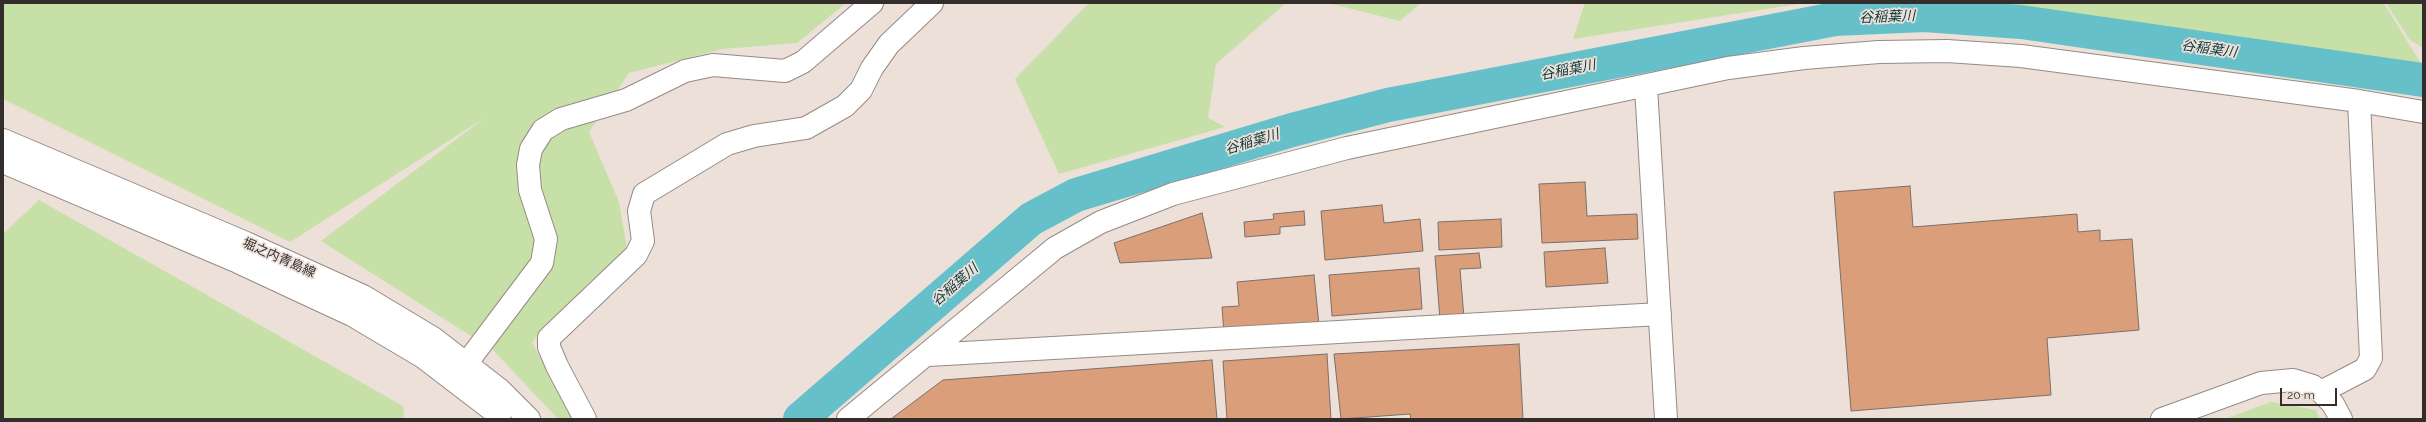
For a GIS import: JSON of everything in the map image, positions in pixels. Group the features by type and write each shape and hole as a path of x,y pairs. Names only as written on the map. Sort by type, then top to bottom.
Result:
{"street":[{"path":"466,364 542,263 546,239 530,190 528,166 531,149 543,130 561,119 626,100 685,71 713,65 785,71 803,62 872,3"},
{"path":"585,419 557,366 549,347 549,338 636,255 643,241 639,211 644,194 728,144 754,136 806,128 845,106 861,90 872,68 889,44 932,3"},
{"path":"848,419 928,355 1055,248 1101,222 1173,194 1347,148 1646,87 1728,68 1804,58 1879,52 1947,51 2020,56 2359,101 2423,112"},
{"path":"1646,87 1666,419"},
{"path":"2321,392 2365,369 2371,358 2359,101"},
{"name":"堀之内青島線","path":"3,140 239,240 363,296 433,338 500,390 530,419"},
{"name":"堀之内青島線","path":"3,162 238,262 352,315 422,357 491,409 500,419"},
{"path":"928,355 1660,314"},
{"path":"2162,419 2261,383 2292,380 2313,386 2321,392 2333,404 2341,419"}],"green space":[{"path":"3,3 846,3 797,43 723,49 629,73 589,132 619,202 627,249 532,342 572,419 558,419 493,350 321,241 486,117 290,242 3,99"},
{"path":"1089,3 1286,3 1216,64 1208,118 1225,127 1059,174 1015,79"},
{"path":"1328,3 1421,3 1400,21"},
{"path":"1585,3 1805,3 1573,39"},
{"path":"1881,3 2384,3 2421,64 2014,8"},
{"path":"2386,3 2423,3 2423,48 2410,40"},
{"path":"39,200 403,406 404,419 3,419 3,234"},
{"path":"2271,402 2316,410 2320,419 2225,419"}],"building":[{"path":"1585,182 1587,216 1637,214 1638,239 1542,243 1539,184"},
{"path":"1910,186 1913,227 2077,214 2078,232 2100,230 2100,241 2132,239 2139,330 2047,338 2051,395 1851,411 1834,192"},
{"path":"1382,205 1384,223 1420,219 1423,251 1325,260 1321,211"},
{"path":"1304,211 1305,225 1280,227 1280,234 1245,237 1244,222 1274,219 1273,214"},
{"path":"1202,213 1212,258 1120,263 1114,243"},
{"path":"1501,219 1502,247 1439,250 1438,222"},
{"path":"1605,248 1608,283 1546,287 1544,252"},
{"path":"1479,253 1481,268 1460,269 1464,318 1440,320 1435,256"},
{"path":"1419,268 1422,309 1332,316 1329,275"},
{"path":"1314,275 1319,325 1224,334 1222,307 1239,306 1237,282"},
{"path":"1519,344 1523,419 1411,419 1410,414 1341,419 1334,354"},
{"path":"1327,354 1331,419 1227,419 1223,361"},
{"path":"1212,360 1217,419 891,419 943,380"}],"waterway":[{"name":"谷稲葉川","path":"800,419 1031,219 1076,195 1292,130 1388,105 1835,19 1924,15 2021,22 2423,80"}]}
